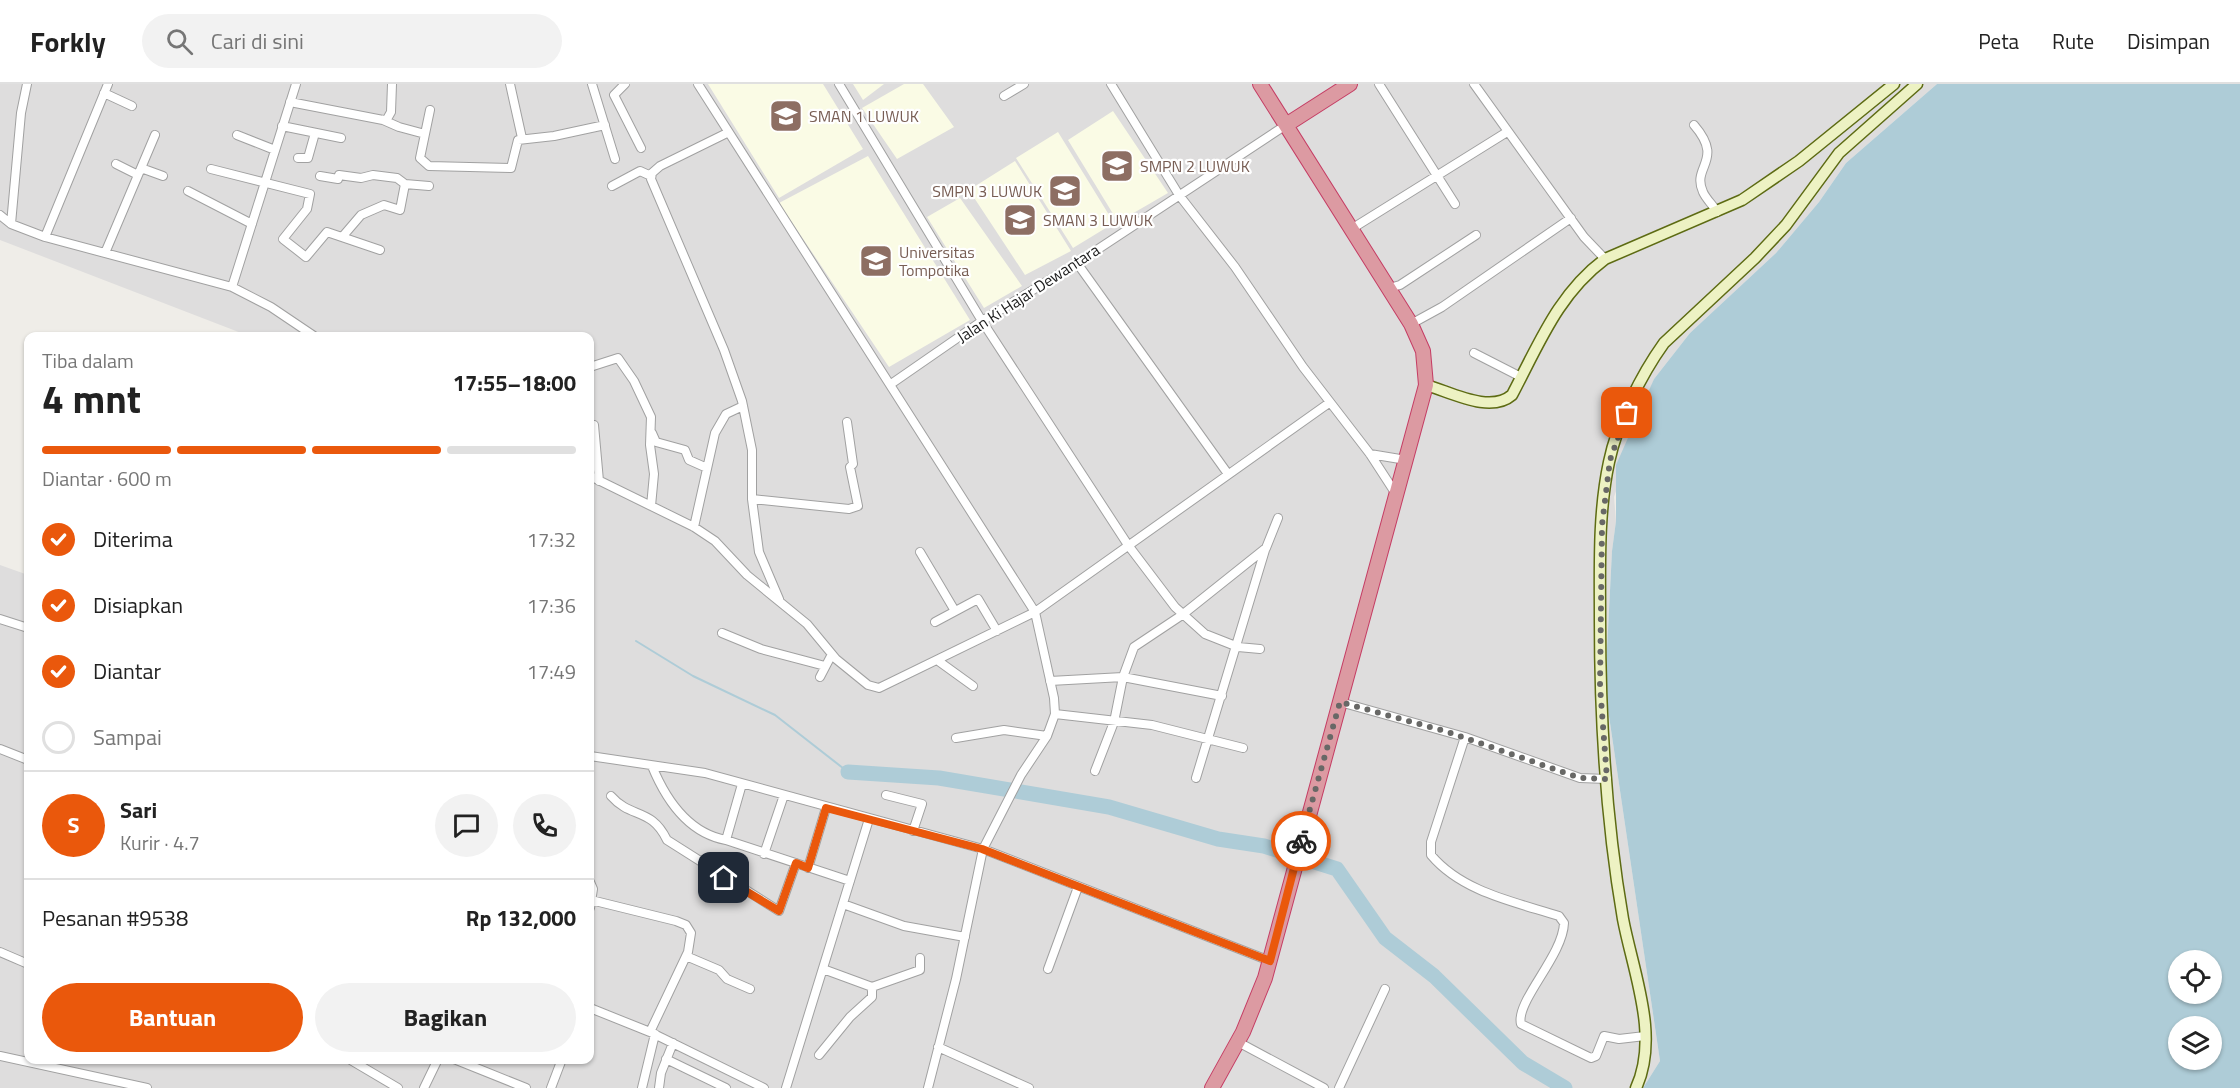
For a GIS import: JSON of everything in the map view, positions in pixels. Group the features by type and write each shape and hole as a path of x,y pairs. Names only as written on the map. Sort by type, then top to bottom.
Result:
{"highway":[{"path":"1212,1088 1238,1042 1259,995 1270,961 1426,385 1423,351 1411,324 1353,228 1260,84"},
{"path":"1286,124 1350,84"}],"street":[{"path":"11,224 21,113 27,84"},
{"path":"45,237 108,84"},
{"path":"232,287 296,84"},
{"path":"383,120 387,119 391,112 392,84"},
{"path":"510,84 522,138"},
{"path":"592,84 615,159"},
{"path":"625,84 614,95 642,148"},
{"path":"698,84 727,133 891,384 1035,612 1055,714 1047,736 1021,775 982,849 965,937 928,1088"},
{"path":"839,84 982,321 1128,544 1182,615 1205,634 1238,647 1260,649"},
{"path":"1004,96 1024,84"},
{"path":"1111,84 1179,195 1235,267 1329,403 1370,454 1396,495"},
{"path":"1379,84 1455,204"},
{"path":"1474,84 1571,218 1605,259"},
{"path":"1426,385 1474,400 1495,403 1505,401 1512,395 1571,288 1605,259 1742,200 1778,177 1822,144 1894,84"},
{"path":"1636,1088 1646,1064 1645,1036 1623,919 1607,779 1600,686 1599,576 1606,481 1614,445 1633,397 1652,359 1664,343 1677,328 1755,258 1786,225 1835,157 1917,84"},
{"path":"104,93 132,106"},
{"path":"290,102 383,120 425,134"},
{"path":"430,110 420,158 429,166 440,167 511,168 515,142 522,138 554,136 605,125"},
{"name":"Jalan Ki Hajar Dewantara","path":"891,384 982,321 1077,263 1286,124"},
{"path":"1694,125 1706,139 1708,147 1701,182 1702,191 1718,212"},
{"path":"282,126 341,138"},
{"path":"1353,228 1507,132"},
{"path":"298,158 308,158 315,133"},
{"path":"651,176 660,166 727,133"},
{"path":"105,253 155,135"},
{"path":"237,135 275,150"},
{"path":"1822,144 1826,152 1835,157"},
{"path":"116,164 163,176"},
{"path":"212,169 310,194 307,209 283,239 306,257 327,232 380,250"},
{"path":"612,186 640,171 651,176 724,350 743,406 752,450 752,499 759,552 779,600"},
{"path":"320,176 338,179 339,175 361,178 373,175 397,178 405,184 429,186"},
{"path":"343,236 360,215 384,205 400,210 405,184"},
{"path":"188,190 252,224"},
{"path":"0,215 11,224 45,237 232,287 271,307 308,332"},
{"path":"1411,324 1442,307 1571,218"},
{"path":"1389,288 1400,285 1476,236"},
{"path":"1077,263 1228,474"},
{"path":"1474,353 1521,378"},
{"path":"594,366 618,358 651,417 654,474 651,506"},
{"path":"594,478 694,527 714,541 747,575 807,624 832,654 875,688 1035,612 1329,403"},
{"path":"694,527 707,468 721,420 726,414 743,406"},
{"path":"752,499 849,509 858,506 850,467 853,464 847,422"},
{"path":"594,425 599,481"},
{"path":"650,429 656,441 685,450 689,460 707,468"},
{"path":"1370,454 1406,460"},
{"path":"1196,778 1238,647 1266,548 1278,518"},
{"path":"1095,771 1114,722 1123,677 1134,646 1182,615 1266,548"},
{"path":"920,552 955,611"},
{"path":"934,622 978,599 997,631"},
{"path":"1,622 24,627"},
{"path":"722,633 761,649 825,666"},
{"path":"820,677 832,654"},
{"path":"937,660 973,686"},
{"path":"1050,681 1123,677 1222,696"},
{"path":"1340,702 1465,737 1580,778 1607,779"},
{"path":"1055,714 1114,722 1132,721 1243,748"},
{"path":"956,738 1004,730 1047,736"},
{"path":"1465,737 1431,842 1431,855 1467,884 1559,916 1564,923 1557,950 1523,1008 1521,1024 1591,1058 1596,1056 1604,1036 1619,1039 1645,1036"},
{"path":"0,749 24,758"},
{"path":"594,757 705,773 982,849 1270,961"},
{"path":"652,766 665,792 689,824 704,835 726,840 850,881"},
{"path":"726,840 742,784"},
{"path":"764,854 784,795"},
{"path":"886,795 922,804 913,831"},
{"path":"611,796 620,806 643,814 659,824 667,840 779,911 796,863"},
{"path":"808,868 826,808"},
{"path":"786,1088 869,819"},
{"path":"1048,969 1078,887"},
{"path":"843,904 904,926 965,937"},
{"path":"594,905 686,925 691,933 692,941 652,1033 642,1088"},
{"path":"0,952 24,962"},
{"path":"686,956 719,970 727,979 750,989"},
{"path":"823,969 872,987 920,970 920,958"},
{"path":"819,1055 850,1017 872,997 872,987"},
{"path":"1339,1088 1384,989"},
{"path":"594,1010 652,1033 764,1088"},
{"path":"1238,1042 1324,1088"},
{"path":"659,1088 666,1059 673,1043"},
{"path":"938,1047 1029,1088"},
{"path":"0,1056 24,1061"},
{"path":"666,1059 726,1088"},
{"path":"37,1064 147,1088"},
{"path":"357,1064 398,1088"},
{"path":"424,1088 436,1064"},
{"path":"466,1064 526,1088"},
{"path":"551,1088 560,1064"}],"shaded area":[{"path":"0,84 1937,84 1846,163 1819,202 1776,253 1690,333 1654,379 1614,497 1616,521 1612,551 1605,689 1660,1061 1643,1088 0,1088 0,565 24,574 24,1064 594,1064 594,332 239,332 0,240"},
{"name":"SMAN 1 LUWUK","path":"708,84 823,84 863,149 779,198"},
{"path":"853,84 884,84 863,100"},
{"path":"904,84 923,84 954,127 897,159 862,108"},
{"name":"SMPN 2 LUWUK","path":"1113,111 1168,193 1118,222 1068,140"},
{"name":"SMPN 3 LUWUK","path":"1058,132 1114,223 1073,248 1016,158"},
{"name":"Universitas Tompotika","path":"868,156 970,320 889,367 779,203"},
{"name":"SMAN 3 LUWUK","path":"1015,161 1071,251 1025,275 969,190"},
{"path":"960,198 1022,286 984,308 927,217"}],"water":[{"path":"1937,84 2240,84 2240,1088 1643,1088 1660,1061 1605,689 1612,551 1616,521 1616,465 1654,379 1690,333 1776,253 1819,202 1846,163"}],"waterway":[{"path":"636,641 693,676 775,715 848,772"},
{"path":"848,772 939,778 1109,807 1218,839 1264,846 1337,869 1385,938 1434,976 1523,1063 1565,1088"}],"way so far":[{"path":"1301,841 1340,702 1465,737 1580,778 1607,779 1600,686 1599,576 1606,481 1614,445 1627,413"}],"place":[{"name":"SMAN 1 LUWUK","path":"786,116"},
{"name":"SMPN 2 LUWUK","path":"1117,166"},
{"name":"SMPN 3 LUWUK","path":"1065,191"},
{"name":"SMAN 3 LUWUK","path":"1020,220"},
{"name":"Universitas Tompotika","path":"876,261"}],"route":[{"path":"724,878 779,911 796,863 808,868 826,808 982,849 1108,900 1270,961 1301,841"}]}
